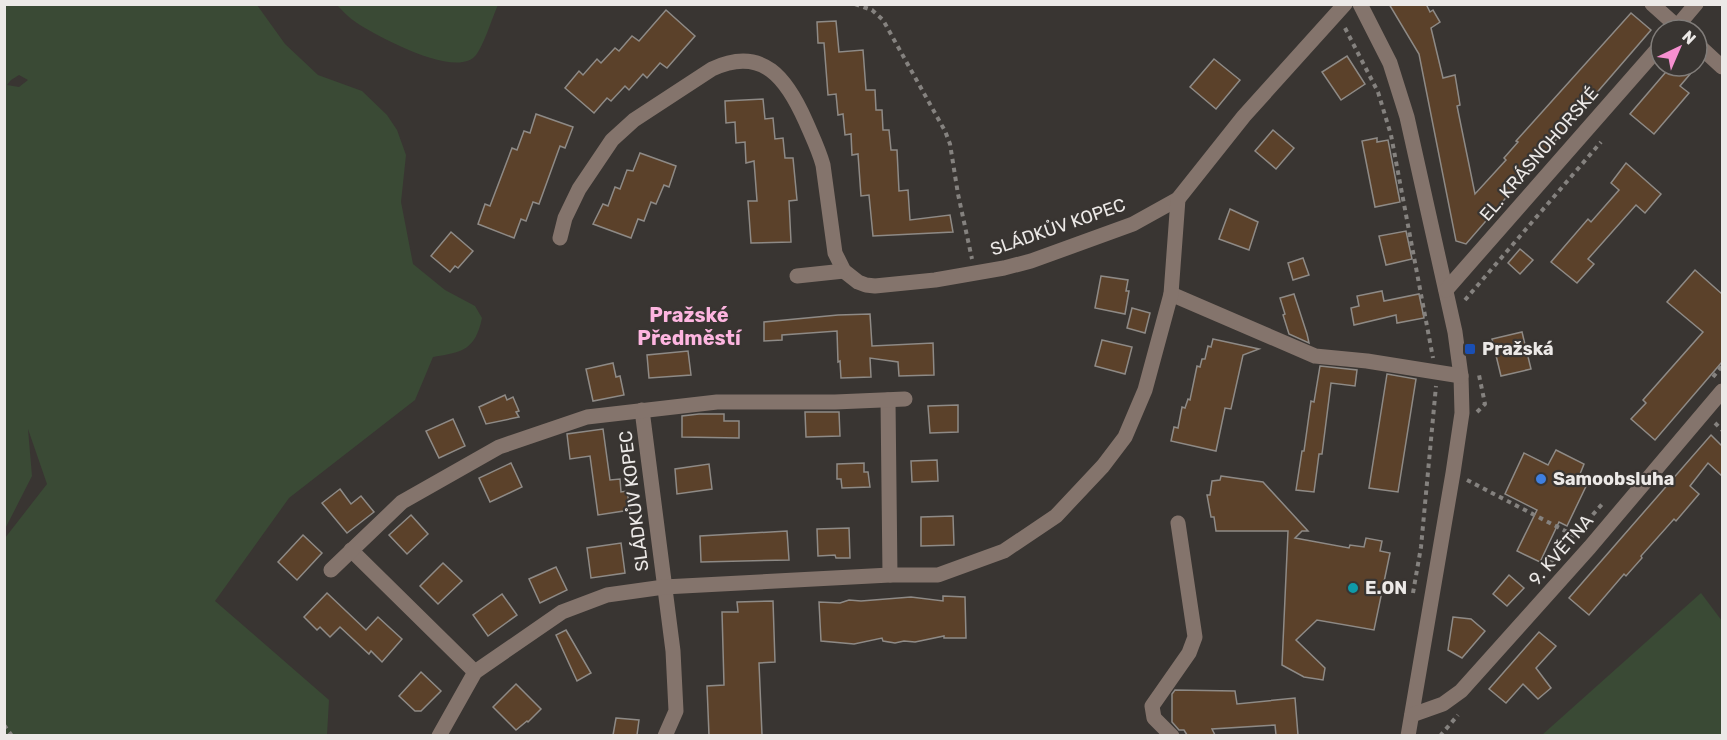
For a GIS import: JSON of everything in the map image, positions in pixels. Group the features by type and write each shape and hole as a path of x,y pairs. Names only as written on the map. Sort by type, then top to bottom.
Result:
{"street":[{"path":"1360,4 1390,63 1400,93 1446,290 1461,376 1462,413 1454,473 1408,735"},
{"path":"1652,4 1666,18"},
{"path":"1685,18 1696,4"},
{"name":"SLÁDKŮV KOPEC","path":"844,271 858,282 875,286 976,274 1031,261 1133,224 1178,199 1244,116 1341,9"},
{"path":"1709,55 1722,67"},
{"name":"EL. KRÁSNOHORSKÉ","path":"1446,290 1649,59"},
{"path":"560,238 565,218 586,176 603,150 622,130 712,69 729,62 746,60 766,67 787,86 798,104 821,158 835,253 844,271 797,276"},
{"name":"SLÁDKŮV KOPEC","path":"439,735 475,672 562,612 607,595 664,587 890,575 938,575 1004,551 1056,516 1103,466 1125,437 1145,390 1171,294 1178,199"},
{"path":"1171,294 1315,356 1367,361 1461,376"},
{"name":"9. KVĚTNA","path":"1412,715 1443,704 1461,691 1590,547 1722,391"},
{"name":"SLÁDKŮV KOPEC","path":"331,570 402,502 499,447 586,417 717,402 905,399"},
{"path":"888,400 890,575"},
{"name":"SLÁDKŮV KOPEC","path":"642,410 673,651 675,711 665,735"},
{"path":"1172,735 1164,730 1154,718 1152,706 1189,653 1195,637 1178,523"},
{"path":"351,550 475,672"}],"path":[{"path":"855,4 872,10 884,20 945,131 950,144 957,194 976,274"},
{"path":"1341,9 1378,92 1391,135 1436,372 1423,524"},
{"path":"1467,311 1465,299 1606,136"},
{"path":"1476,423 1477,412 1485,404 1478,369"},
{"path":"1469,481 1470,470"},
{"path":"1454,473 1575,535"},
{"path":"4,725 12,735"}],"green space":[{"path":"5,4 257,5 285,44 318,75 362,91 387,115 397,130 406,155 401,202 413,264 445,290 475,306 482,318 476,337 466,348 433,357 415,400 289,498 215,601 329,700 327,735 5,735 5,538 47,484 28,429 32,476 5,529","holes":["19,75 28,80 19,87 7,85"]},
{"path":"337,5 498,5 476,55 466,61 452,62 417,53 381,37 354,21"},
{"path":"1701,593 1722,621 1722,735 1542,735"}],"building":[{"path":"1389,4 1426,4 1430,12 1433,10 1440,22 1431,28 1443,78 1455,75 1460,105 1457,106 1475,194 1506,160 1504,158 1518,142 1516,141 1631,13 1649,28 1649,32 1466,244 1456,241 1419,54"},
{"path":"666,10 695,36 667,68 660,63 647,78 643,74 629,90 625,86 611,101 607,98 594,113 565,88 579,71 583,75 597,59 601,63 615,48 619,51 632,36 639,41"},
{"path":"836,21 839,52 863,50 866,90 875,90 876,110 882,110 883,130 889,130 891,150 897,150 899,191 908,190 910,220 950,215 953,232 873,236 869,195 861,196 858,154 852,155 851,134 845,135 843,114 838,115 836,94 828,95 824,43 818,43 817,22"},
{"path":"1347,56 1365,84 1341,100 1322,72"},
{"path":"1214,59 1240,80 1216,109 1190,87"},
{"path":"1661,78 1687,78 1680,86 1689,93 1654,134 1630,114"},
{"path":"763,99 765,119 773,118 775,139 783,138 785,158 793,158 797,200 789,201 791,242 751,243 748,201 757,201 754,161 746,163 745,142 736,143 735,122 726,123 725,101"},
{"path":"536,114 573,127 565,148 560,146 539,204 533,202 526,221 521,219 514,238 478,224 485,204 490,206 512,148 517,150 524,131 530,133"},
{"path":"1273,130 1294,148 1276,169 1255,151"},
{"path":"1377,138 1377,142 1388,140 1400,202 1375,207 1362,141"},
{"path":"640,153 676,166 669,187 664,185 656,204 651,202 644,221 638,219 631,238 593,224 603,204 608,206 615,187 620,189 627,170 633,171"},
{"path":"1626,163 1661,194 1645,213 1636,205 1588,259 1594,264 1577,283 1551,262 1588,219 1591,222 1619,190 1611,183"},
{"path":"1230,209 1258,222 1249,250 1219,239"},
{"path":"1406,231 1412,259 1386,265 1379,236"},
{"path":"451,232 473,251 458,268 455,266 450,272 431,256"},
{"path":"1520,249 1533,260 1520,274 1508,263"},
{"path":"1303,258 1309,275 1293,280 1288,263"},
{"path":"1695,270 1722,294 1722,362 1655,440 1631,419 1646,403 1643,400 1703,332 1667,302"},
{"path":"1101,276 1128,280 1126,291 1129,291 1125,314 1095,308"},
{"path":"1382,291 1384,301 1419,294 1424,318 1397,323 1396,315 1354,325 1351,308 1359,306 1357,296"},
{"path":"1294,294 1309,343 1289,334 1283,315 1285,314 1280,298"},
{"path":"1132,308 1150,313 1145,333 1127,328"},
{"path":"870,314 872,346 933,343 934,375 899,376 898,362 870,358 871,377 841,378 837,331 782,335 782,340 764,341 764,322"},
{"path":"1522,332 1531,369 1501,376 1492,339"},
{"path":"1213,339 1259,349 1243,355 1231,409 1225,408 1216,451 1171,441 1174,427 1178,428 1182,407 1185,408 1188,399 1190,400 1197,366 1200,367 1202,359 1205,359 1208,346 1211,347"},
{"path":"1102,340 1132,347 1125,374 1095,366"},
{"path":"688,351 691,375 649,378 647,355"},
{"path":"613,363 616,377 620,376 624,395 593,401 586,369"},
{"path":"1320,366 1357,370 1355,386 1331,383 1322,454 1319,454 1314,492 1296,490 1311,401 1314,402"},
{"path":"1387,374 1416,379 1398,492 1369,488"},
{"path":"505,395 507,400 513,397 519,417 486,424 479,407"},
{"path":"958,405 958,432 930,433 928,406"},
{"path":"805,412 839,412 840,436 806,437"},
{"path":"724,414 724,421 739,421 739,438 682,437 682,416"},
{"path":"453,419 465,446 439,458 426,431"},
{"path":"603,429 610,480 620,479 621,492 627,491 630,510 598,515 590,456 570,459 567,434"},
{"path":"1711,435 1722,446 1722,476 1708,463 1690,486 1699,494 1589,615 1569,598"},
{"path":"1556,450 1584,464 1580,474 1590,478 1567,526 1559,522 1540,562 1517,551 1537,510 1505,494 1524,453 1548,465"},
{"path":"937,460 938,481 912,482 911,461"},
{"path":"511,463 522,487 490,502 479,478"},
{"path":"864,463 864,472 868,472 870,487 842,488 841,479 837,479 837,464"},
{"path":"709,464 712,489 677,494 675,469"},
{"path":"1221,476 1263,482 1308,531 1302,531 1295,538 1349,548 1350,545 1364,547 1366,538 1382,541 1380,551 1390,553 1374,630 1317,620 1296,640 1325,668 1323,680 1304,677 1282,665 1288,531 1216,531 1207,495 1210,495 1212,481 1220,480"},
{"path":"340,489 351,504 361,496 374,512 347,533 322,503"},
{"path":"411,515 428,534 407,554 389,535"},
{"path":"953,516 954,545 921,546 921,517"},
{"path":"849,528 850,558 836,558 835,555 818,556 817,529"},
{"path":"787,531 789,560 701,562 700,536"},
{"path":"303,535 322,553 297,580 278,562"},
{"path":"621,543 625,573 591,578 587,548"},
{"path":"443,563 462,581 438,604 420,586"},
{"path":"556,567 567,590 540,603 529,579"},
{"path":"1509,575 1524,588 1507,606 1493,594"},
{"path":"327,593 366,630 378,617 402,639 382,662 371,651 369,654 340,627 330,637 320,627 317,630 304,617"},
{"path":"502,594 517,615 488,636 473,615"},
{"path":"943,596 965,597 966,638 944,638 944,636 915,642 895,643 883,641 882,638 854,644 821,641 819,602 840,603 849,600 911,597 943,601"},
{"path":"773,601 775,662 759,663 762,735 709,735 707,686 724,685 722,612 738,612 737,602"},
{"path":"1453,617 1471,619 1485,631 1462,658 1448,650"},
{"path":"566,630 591,673 577,681 556,635"},
{"path":"1539,632 1556,646 1536,668 1551,688 1538,699 1523,684 1506,703 1489,689"},
{"path":"421,672 441,691 421,711 415,711 399,696"},
{"path":"516,684 541,709 516,730 493,707"},
{"path":"1175,690 1235,691 1237,704 1295,698 1298,735 1276,735 1275,725 1212,729 1215,735 1187,735 1184,730 1179,730 1172,722 1172,694"},
{"path":"616,718 639,720 637,735 613,735"}],"place":[{"name":"Pražská","path":"1470,349"},
{"name":"Samoobsluha","path":"1541,479"},
{"name":"E.ON","path":"1353,588"}],"district":[{"name":"Pražské Předměstí","path":"689,326"}]}
